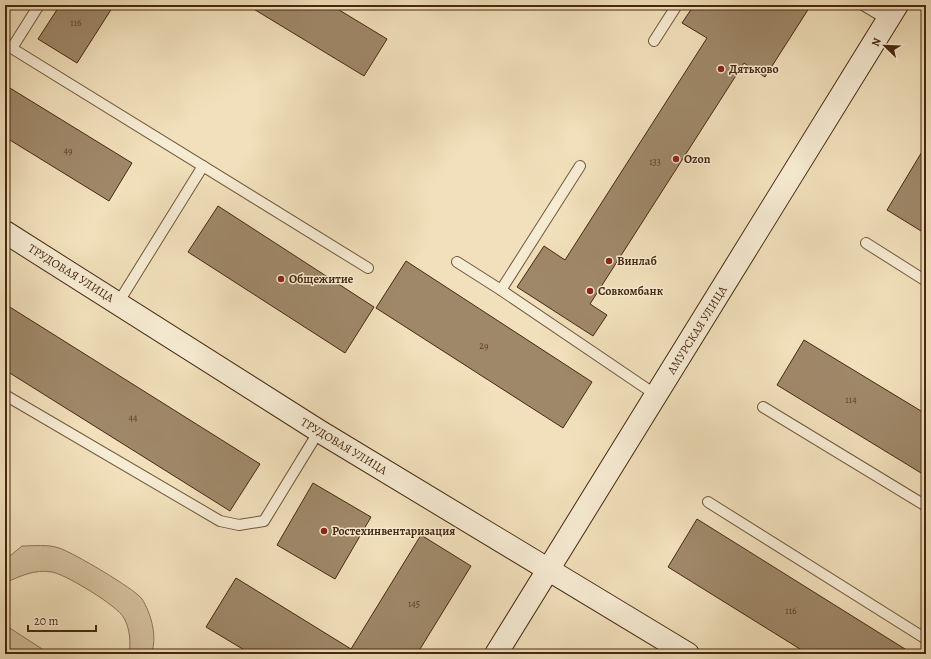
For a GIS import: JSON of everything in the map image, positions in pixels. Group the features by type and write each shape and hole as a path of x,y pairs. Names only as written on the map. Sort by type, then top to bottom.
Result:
{"street":[{"name":"АМУРСКАЯ УЛИЦА","path":"496,654 892,13"},
{"name":"ТРУДОВАЯ УЛИЦА","path":"5,232 118,302 319,431 688,654"}],"lane":[{"path":"39,5 8,46 368,268"},
{"path":"654,42 677,5"},
{"path":"863,5 892,13"},
{"path":"118,302 203,166"},
{"path":"502,290 580,166"},
{"path":"866,243 926,280"},
{"path":"457,262 502,290 656,395"},
{"path":"5,395 220,521 239,525 264,521 319,431"},
{"path":"763,407 926,506"},
{"path":"708,502 926,639"}],"shaded area":[{"path":"22,546 50,546 59,548 103,571 137,594 142,599 151,618 154,641 151,654 129,654 129,631 124,618 120,613 91,591 68,578 52,572 40,571 5,583 5,560"},
{"path":"5,625 50,654 5,654"}],"building":[{"path":"60,5 114,5 77,63 38,39"},
{"path":"247,5 331,5 387,39 364,76"},
{"path":"694,5 811,5 765,77 744,63 590,304 607,315 593,336 517,287 544,246 565,260 707,38 682,23"},
{"path":"5,85 132,163 109,201 5,137"},
{"path":"926,145 926,234 887,210"},
{"name":"Общежитие","path":"218,206 374,307 345,353 188,252"},
{"path":"406,261 592,382 563,428 376,308"},
{"path":"5,304 260,464 230,511 5,370"},
{"path":"804,340 926,414 926,476 777,385"},
{"name":"Ростехинвентаризация","path":"313,483 371,517 335,579 277,545"},
{"path":"697,519 913,654 808,654 668,567"},
{"path":"421,535 471,566 417,654 251,654 206,627 236,578 351,649"}],"place":[{"name":"Дятьково","path":"721,69"},
{"name":"Ozon","path":"676,159"},
{"name":"Винлаб","path":"609,261"},
{"name":"Общежитие","path":"281,279"},
{"name":"Совкомбанк","path":"590,291"},
{"name":"Ростехинвентаризация","path":"324,531"}]}
